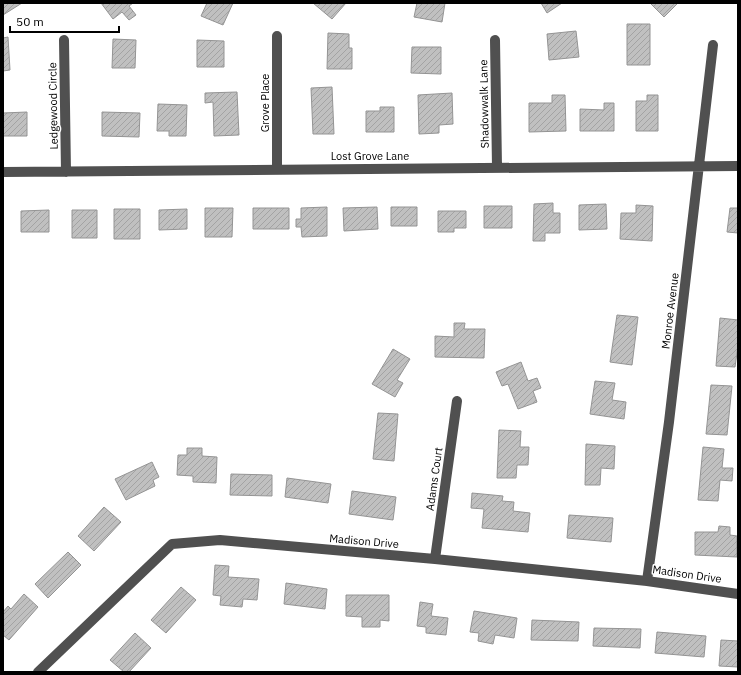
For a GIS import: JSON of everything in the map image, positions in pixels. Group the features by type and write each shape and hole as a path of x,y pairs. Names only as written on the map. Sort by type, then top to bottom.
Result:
{"street":[{"name":"Grove Place","path":"277,36 277,169"},
{"name":"Ledgewood Circle","path":"64,40 66,172"},
{"name":"Shadowwalk Lane","path":"495,40 497,167"},
{"name":"Monroe Avenue","path":"647,581 669,422 698,167 714,45"},
{"name":"Lost Grove Lane","path":"3,172 738,166"},
{"name":"Adams Court","path":"435,559 457,401"},
{"name":"Madison Drive","path":"38,672 172,544 220,540 435,559 647,581 738,594"}],"building":[{"path":"3,3 22,3 3,15"},
{"path":"101,3 133,3 129,6 136,15 129,20 122,12 113,19"},
{"path":"207,3 233,3 223,25 201,16"},
{"path":"313,3 346,3 332,19"},
{"path":"417,3 445,3 442,22 414,17"},
{"path":"541,3 562,3 547,13"},
{"path":"650,3 678,3 664,17"},
{"path":"627,24 650,24 650,65 627,65"},
{"path":"576,31 579,57 549,60 547,34"},
{"path":"328,33 349,34 349,48 352,48 352,69 327,69"},
{"path":"8,37 10,70 3,71 3,38"},
{"path":"113,39 136,40 135,68 112,68"},
{"path":"197,40 224,41 224,67 197,67"},
{"path":"412,47 441,47 441,74 411,73"},
{"path":"332,87 334,134 313,134 311,88"},
{"path":"237,92 239,135 214,136 213,102 205,103 205,93"},
{"path":"452,93 453,124 439,125 439,133 419,134 418,95"},
{"path":"552,95 565,95 566,131 529,132 529,103 552,103"},
{"path":"647,95 658,95 658,131 636,131 636,101 647,101"},
{"path":"604,103 614,103 614,131 580,131 580,109 604,110"},
{"path":"158,104 187,105 186,136 169,136 169,131 157,131"},
{"path":"380,107 394,107 394,132 366,132 366,111 380,111"},
{"path":"27,112 27,136 3,136 3,113"},
{"path":"102,112 140,113 139,137 102,136"},
{"path":"553,203 553,213 560,213 560,233 545,233 545,241 533,241 534,204"},
{"path":"606,204 607,229 579,230 579,205"},
{"path":"636,205 653,206 652,241 620,239 621,213 636,213"},
{"path":"484,206 512,206 512,228 484,228"},
{"path":"327,207 327,236 302,237 301,227 296,227 296,219 301,219 301,208"},
{"path":"377,207 378,229 344,231 343,208"},
{"path":"391,207 417,207 417,226 391,226"},
{"path":"205,208 233,208 232,237 205,237"},
{"path":"253,208 289,208 289,229 253,229"},
{"path":"730,208 738,208 738,233 727,232"},
{"path":"114,209 140,209 140,239 114,239"},
{"path":"187,209 187,229 159,230 159,210"},
{"path":"49,210 49,232 21,232 21,211"},
{"path":"72,210 97,210 97,238 72,238"},
{"path":"438,211 466,211 466,228 454,228 454,232 438,232"},
{"path":"617,315 638,317 632,365 610,362"},
{"path":"720,318 738,320 738,346 735,367 716,366"},
{"path":"454,323 465,323 464,329 485,329 484,358 435,357 435,336 454,337"},
{"path":"393,349 410,359 397,380 403,383 395,397 372,384"},
{"path":"521,362 528,381 537,378 541,388 533,391 537,402 518,409 508,384 502,386 496,372"},
{"path":"595,381 615,383 612,400 626,402 624,419 590,414"},
{"path":"711,385 732,386 727,435 706,434"},
{"path":"378,413 398,414 394,461 373,459"},
{"path":"499,430 521,431 520,447 529,447 528,465 517,465 516,478 497,478"},
{"path":"586,444 615,446 614,469 601,468 600,485 585,485"},
{"path":"703,447 724,449 722,468 733,468 732,481 720,480 718,501 698,500"},
{"path":"187,448 202,448 202,456 217,457 216,483 193,482 193,476 177,475 178,455 187,455"},
{"path":"152,462 159,477 153,480 155,486 126,500 115,479"},
{"path":"231,474 272,475 272,496 230,495"},
{"path":"287,478 331,484 328,503 285,497"},
{"path":"352,491 396,497 393,520 349,514"},
{"path":"472,493 503,496 502,501 514,502 513,511 530,513 528,532 482,528 484,509 471,508"},
{"path":"104,507 121,522 94,551 78,536"},
{"path":"569,515 613,518 611,542 567,538"},
{"path":"719,526 730,527 730,535 737,536 737,557 695,555 695,532 718,532"},
{"path":"68,552 81,565 48,598 35,584"},
{"path":"215,565 229,566 228,577 259,579 257,600 243,599 242,607 220,605 221,596 213,595"},
{"path":"286,583 327,589 325,609 284,604"},
{"path":"181,587 196,600 166,633 151,620"},
{"path":"24,594 38,607 9,640 3,635 3,612 8,606 11,609"},
{"path":"346,595 389,595 389,621 380,620 380,627 362,627 362,617 346,616"},
{"path":"420,602 433,604 431,616 448,618 446,635 426,633 426,627 417,626"},
{"path":"474,611 517,618 514,638 495,635 493,644 478,641 479,633 470,632"},
{"path":"532,620 579,622 578,641 531,640"},
{"path":"594,628 641,629 640,648 593,646"},
{"path":"657,632 706,636 704,657 655,653"},
{"path":"135,633 151,648 129,672 124,672 110,660"},
{"path":"721,640 738,641 738,667 719,666"}]}
